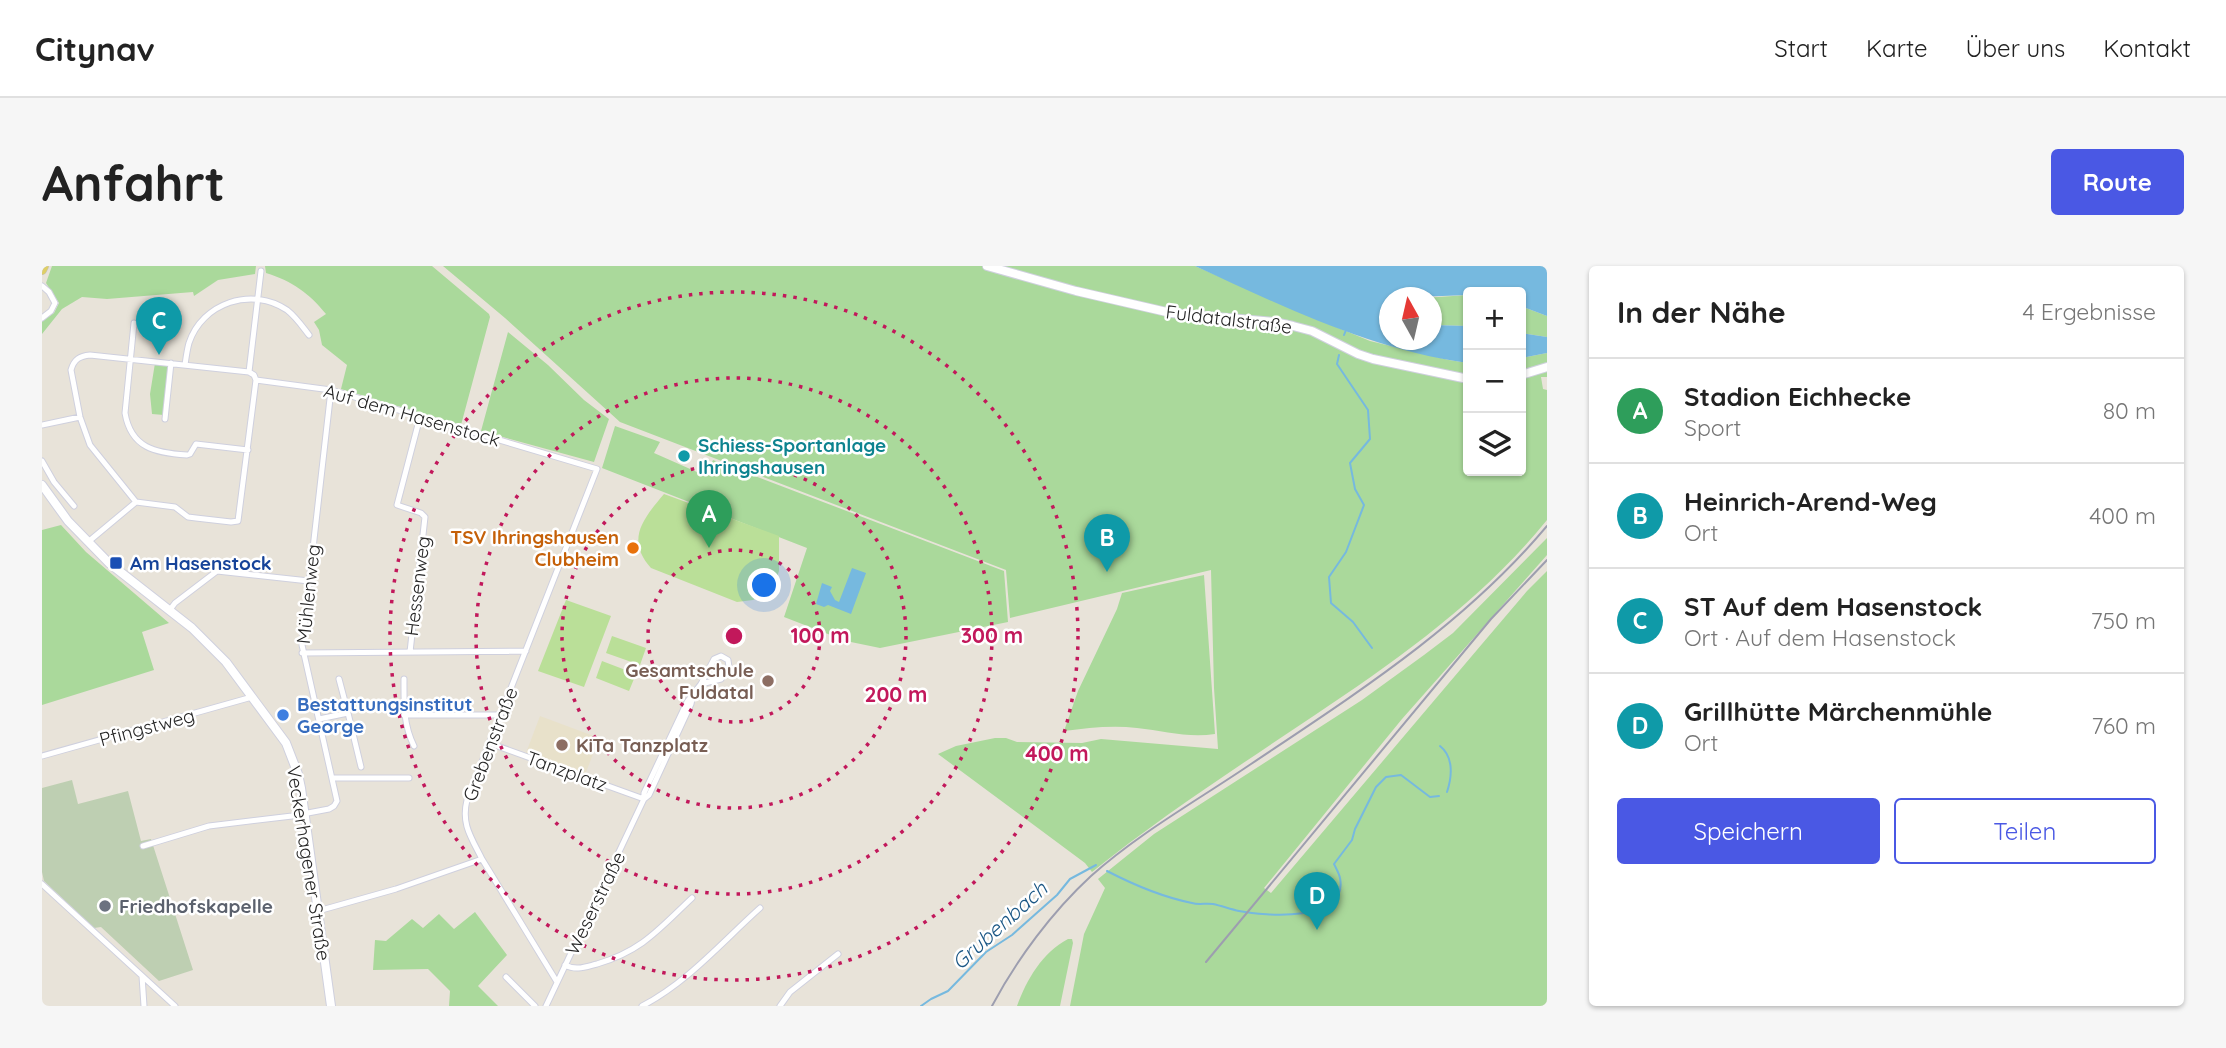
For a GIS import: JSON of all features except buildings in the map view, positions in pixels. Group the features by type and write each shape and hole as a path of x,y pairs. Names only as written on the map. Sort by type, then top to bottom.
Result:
{"street":[{"name":"Fuldatalstraße","path":"987,266 1076,291 1171,313 1293,326 1312,331 1373,359 1463,378"},
{"path":"249,372 261,271"},
{"path":"42,286 55,303 51,311 42,318"},
{"path":"185,365 189,343 198,326 219,306 244,298 270,302 289,312 309,335"},
{"path":"134,323 125,412 127,424 141,443 155,452 181,455 190,454 195,444 247,450"},
{"path":"90,355 185,365 249,372 256,380 240,518 236,522 188,517 175,507 136,502 90,445 80,417 71,370 77,359 90,355"},
{"path":"165,419 171,363"},
{"path":"1526,373 1547,367"},
{"name":"Auf dem Hasenstock","path":"256,380 331,390 597,469"},
{"name":"Mühlenweg","path":"305,814 334,806 337,801 302,653 331,390"},
{"path":"42,425 80,417"},
{"name":"Hessenweg","path":"410,652 425,517 421,513 397,505 420,417"},
{"path":"42,461 54,482 74,506"},
{"name":"Grebenstraße","path":"557,982 482,859 466,825 464,814 489,743 597,469"},
{"name":"Veckerhagener Straße","path":"42,485 55,506 109,563 207,641 278,730 292,755 305,814 331,1006"},
{"path":"89,542 136,502"},
{"path":"169,611 175,603 217,571 309,581"},
{"path":"302,653 526,651"},
{"name":"Weserstraße","path":"546,1006 613,868 644,799 644,793 687,702 701,684 714,659 725,657 729,662 727,672 722,678 701,684"},
{"path":"339,679 361,767"},
{"path":"404,679 404,715 414,746"},
{"name":"Pfingstweg","path":"42,756 252,697"},
{"path":"319,719 348,713"},
{"path":"404,715 500,715"},
{"name":"Tanzplatz","path":"489,743 644,799"},
{"path":"332,778 409,778"},
{"path":"143,846 209,826 305,814"},
{"path":"318,911 396,890 482,859"},
{"path":"42,884 175,1006"},
{"path":"565,965 579,969 635,949 692,898"},
{"path":"642,1006 688,975 760,908"},
{"path":"780,1006 790,992 838,954"},
{"path":"142,976 144,1006"},
{"path":"506,977 535,1006"}],"shaded area":[{"name":"KiTa Tanzplatz","path":"540,716 599,738 585,775 526,753"}],"green space":[{"path":"52,266 256,266 255,274 218,280 194,296 193,292 107,299 82,297 62,309 42,334 42,321 54,313 59,303 46,283"},
{"path":"265,266 432,266 490,317 461,425 341,389 347,365 322,345 314,322 326,314 299,289 266,273"},
{"path":"443,266 1195,266 1379,343 1379,350 1407,350 1463,362 1463,476 1526,476 1526,357 1547,353 1547,377 1541,377 1543,389 1547,390 1547,520 1496,576 1408,650 1174,811 1092,872 1085,863 938,754 956,746 995,738 1017,742 1082,743 1101,739 1218,749 1211,570 1010,618 1006,570 620,422"},
{"path":"1463,295 1463,326 1442,325 1442,297"},
{"path":"1526,308 1547,316 1547,337 1526,334"},
{"path":"508,332 609,419 594,462 481,431"},
{"path":"155,363 169,365 164,415 152,414 150,394"},
{"path":"615,426 660,442 654,453 706,476 713,460 1004,571 1008,622 880,648 846,641 784,617 807,548 602,468"},
{"path":"664,494 779,536 779,571 775,583 766,593 753,600 737,602 651,568 643,558 638,539 644,521"},
{"path":"61,525 86,552 169,623 142,632 154,670 42,705 42,530"},
{"path":"1547,538 1547,555 1402,719 1264,888 1271,893 1527,591 1547,571 1547,1006 1070,1006 1084,934 1105,888 1098,879 1154,834 1362,700 1453,633"},
{"path":"1204,575 1215,734 1186,735 1118,727 1064,731 1078,691 1122,593"},
{"path":"566,600 611,616 584,687 538,671"},
{"path":"612,636 646,648 640,665 606,653"},
{"path":"602,661 636,674 629,691 596,678"},
{"path":"72,780 78,804 128,791 141,841 151,839 193,970 159,981 101,927 94,928 44,881 42,788"},
{"path":"475,912 507,955 478,986 498,1006 449,1006 450,991 428,969 373,970 375,940 386,941 412,919 423,928 439,914 454,929"},
{"path":"1068,939 1072,939 1073,943 1060,1006 1017,1006 1043,959"}],"water":[{"path":"1195,266 1547,266 1547,316 1526,308 1526,287 1463,287 1463,295 1442,296 1442,287 1379,287 1379,342 1294,311"},
{"path":"1442,325 1463,326 1463,362 1405,350 1442,350"},
{"path":"1526,334 1547,337 1547,353 1526,357"},
{"path":"852,568 866,573 851,614 828,605 824,607 816,604 822,583 832,587 830,591 839,602"}],"waterway":[{"name":"Grubenbach","path":"1344,335 1346,330"},
{"name":"Grubenbach","path":"1339,355 1337,364 1368,410 1370,439 1350,463 1355,489 1364,505 1346,552 1329,577 1331,603 1353,622 1372,648"},
{"name":"Grubenbach","path":"1440,746 1450,761 1447,792"},
{"name":"Grubenbach","path":"1107,871 1148,890 1194,904 1213,904 1239,911 1284,915 1319,910 1332,903 1339,893 1340,878 1334,864 1352,840 1376,787 1386,777 1401,775 1430,797 1439,796"},
{"name":"Grubenbach","path":"921,1006 948,991 986,952 1012,935 1057,895 1070,879 1096,865"}],"railway":[{"path":"992,1006 1036,937 1063,905 1109,860 1408,656 1481,595 1547,526"},
{"path":"1206,962 1491,619 1547,560"}],"place":[{"name":"ST Auf dem Hasenstock","path":"159,355"},
{"name":"Schiess-Sportanlage Ihringshausen","path":"684,456"},
{"name":"TSV Ihringshausen Clubheim","path":"633,548"},
{"name":"Stadion Eichhecke","path":"709,548"},
{"name":"Am Hasenstock","path":"116,563"},
{"name":"Heinrich-Arend-Weg","path":"1107,572"},
{"name":"Gesamtschule Fuldatal","path":"768,681"},
{"name":"Bestattungsinstitut George","path":"283,715"},
{"name":"KiTa Tanzplatz","path":"562,745"},
{"name":"Friedhofskapelle","path":"105,906"},
{"name":"Grillhütte Märchenmühle","path":"1317,930"}]}
